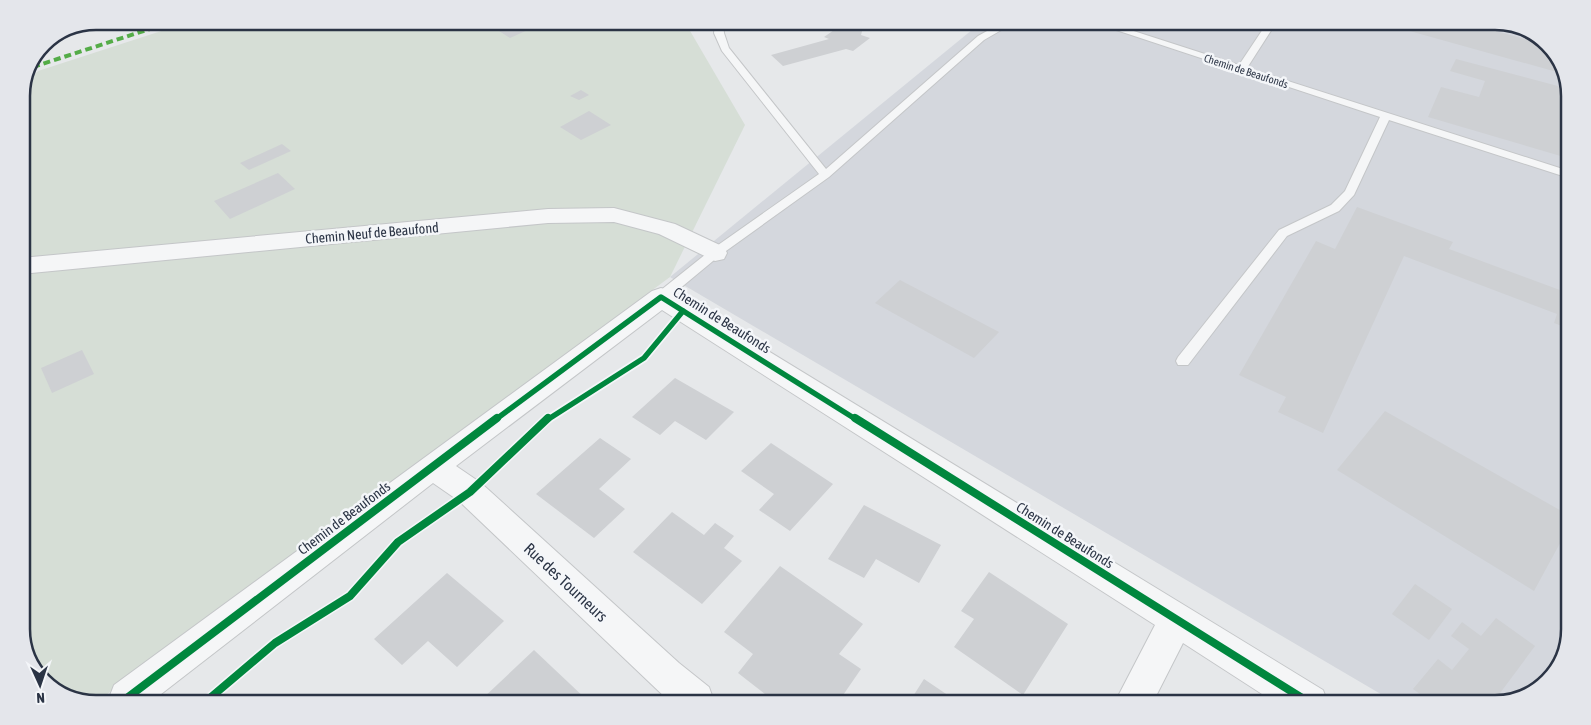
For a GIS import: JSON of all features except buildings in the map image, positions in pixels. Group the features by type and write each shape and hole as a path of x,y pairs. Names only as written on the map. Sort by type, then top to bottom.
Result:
{"street":[{"name":"Chemin Neuf de Beaufond","path":"30,265 518,219 614,215 667,228 715,253"},
{"name":"Chemin de Beaufonds","path":"131,695 433,466 661,297 1297,695"},
{"name":"Rue des Tourneurs","path":"433,466 470,492 666,676 690,695"},
{"path":"1137,695 1178,620"}],"lane":[{"path":"718,30 725,48 825,175"},
{"name":"Chemin de Beaufonds","path":"661,297 715,253 825,175 981,38 996,30"},
{"name":"Chemin de Beaufonds","path":"1120,30 1561,171"},
{"path":"1241,69 1267,30"},
{"path":"1183,361 1283,233 1335,208 1350,194 1386,116"}],"shaded area":[{"path":"164,30 690,30 745,125 670,277 106,695 96,695 84,694 65,687 65,660 38,660 30,633 30,92 33,76 38,71"},
{"path":"972,30 1494,30 1520,35 1531,41 1550,60 1557,75 1561,92 1561,628 1556,654 1550,665 1538,678 1531,684 1512,693 1494,695 1382,695 670,277"}],"marked path":[{"path":"38,65 146,30"}],"cycle path":[{"path":"131,695 433,466 661,297 1297,695"},
{"path":"214,695 275,643 350,596 398,542 470,492 551,416 644,358 683,311"}]}
